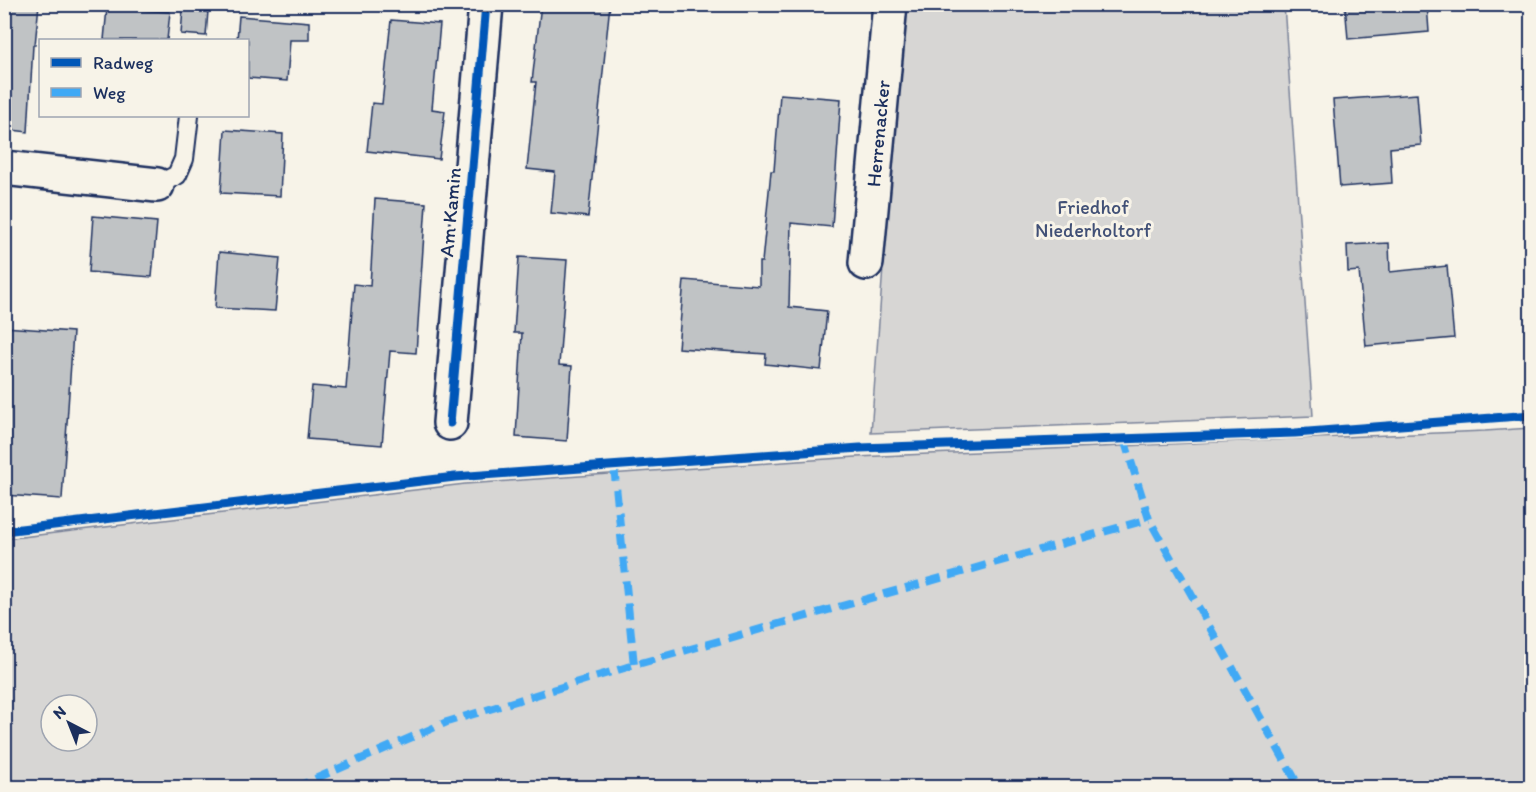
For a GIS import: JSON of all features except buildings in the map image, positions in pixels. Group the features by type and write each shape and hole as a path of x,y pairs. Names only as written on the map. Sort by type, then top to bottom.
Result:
{"street":[{"name":"Am Kamin","path":"450,423 486,4"},
{"name":"Herrenacker","path":"866,263 890,4"},
{"path":"4,168 157,185"}],"lane":[{"path":"157,185 177,175 184,159 189,117"}],"green space":[{"name":"Friedhof Niederholtorf","path":"902,5 1284,5 1313,416 871,433"},
{"path":"1531,428 1531,787 5,787 5,539 465,484 856,457"}],"marked path":[{"path":"1124,439 1149,519 1300,788"},
{"path":"614,466 634,665"},
{"path":"294,788 447,722 634,665 1149,519"}],"cycle path":[{"path":"450,423 486,4"},
{"path":"4,531 455,477 860,448 1295,433 1532,415"}]}
